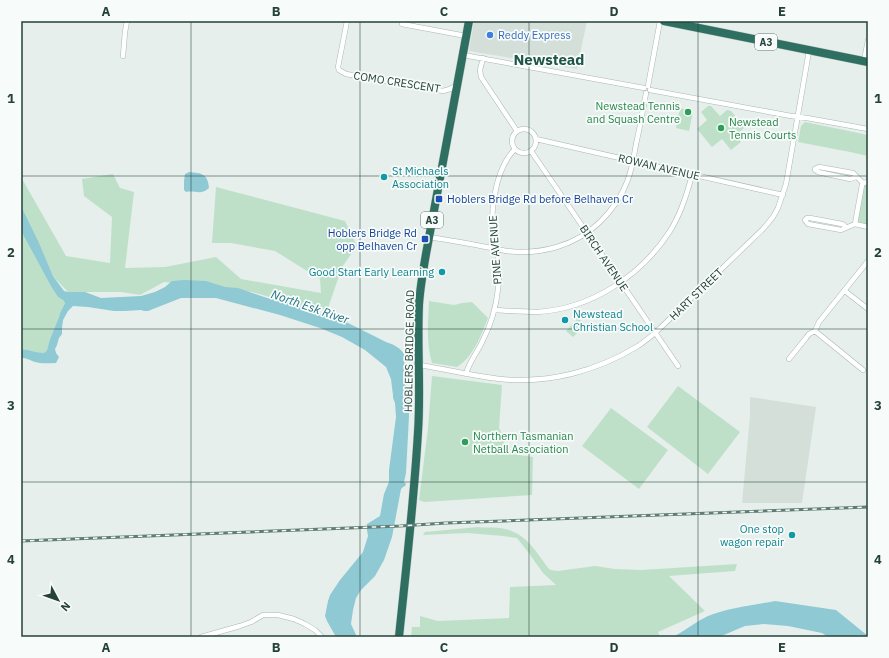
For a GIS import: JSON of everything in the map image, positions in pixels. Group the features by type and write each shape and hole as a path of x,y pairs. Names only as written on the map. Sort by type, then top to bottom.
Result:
{"highway":[{"name":"HOBLERS BRIDGE ROAD","path":"399,637 418,432 419,307 422,276 469,21"},
{"name":"A3","path":"664,21 866,62"}],"street":[{"path":"123,56 126,21"},
{"name":"COMO CRESCENT","path":"347,21 338,67 341,72 443,91 457,85"},
{"path":"429,237 505,251 525,252 545,250 569,243 596,226 623,193 634,161 660,21"},
{"path":"402,24 466,36"},
{"path":"866,62 868,40"},
{"name":"HART STREET","path":"419,365 506,380 531,380 558,377 580,372 620,356 639,345 655,333 763,229 773,217 783,195 786,184 809,51"},
{"path":"463,54 868,129"},
{"path":"483,58 480,70 481,77 517,131"},
{"path":"524,129 528,130 534,135 536,139 535,146 531,151 524,153 514,149 512,146 512,138 517,131 524,129"},
{"name":"ROWAN AVENUE","path":"536,139 783,195"},
{"name":"PINE AVENUE","path":"466,374 468,366 489,328 495,310 499,281 498,254 494,244 493,205 498,180 506,160 514,149"},
{"name":"BIRCH AVENUE","path":"531,151 678,366"},
{"path":"855,224 866,182 856,177 853,173 819,167 815,169 818,172 850,179 856,177"},
{"path":"495,310 538,312 556,309 591,298 620,282 641,266 670,230 683,204 692,175"},
{"path":"846,228 842,224 806,218 808,224 841,230 844,230 855,224 868,227"},
{"path":"789,359 809,334 815,331 819,322 868,261"},
{"path":"845,291 868,309"},
{"path":"815,331 863,370"},
{"path":"201,637 240,626 263,615 278,615 294,619 315,630 322,637"}],"shaded area":[{"path":"474,21 587,21 577,69 469,51"},
{"path":"750,397 816,407 802,503 742,503 750,416"}],"green space":[{"name":"Newstead Tennis Courts","path":"708,106 711,106 720,116 727,110 731,111 745,127 736,135 741,142 731,150 722,139 712,147 697,129 707,120 701,112"},
{"path":"680,108 693,111 689,131 676,128"},
{"path":"805,122 868,135 868,156 798,142 801,126"},
{"path":"113,174 120,188 134,192 125,268 165,267 216,257 241,279 321,293 320,279 275,251 231,243 212,243 216,187 345,221 357,246 342,267 327,311 294,304 252,292 164,282 140,295 121,292 68,292 53,276 21,206 21,177 66,256 110,263 112,217 84,196 82,179"},
{"path":"867,184 868,226 858,223 864,187"},
{"path":"21,231 52,288 58,297 65,303 47,350 44,353 21,349"},
{"path":"429,301 454,305 472,302 488,318 472,352 463,363 457,367 432,363 428,340"},
{"path":"578,318 585,325 573,337 566,331"},
{"name":"Northern Tasmanian Netball Association","path":"432,376 502,385 499,428 504,438 505,453 533,457 532,495 424,502 419,500 428,428"},
{"path":"678,386 740,432 708,474 647,427"},
{"path":"611,408 668,450 639,489 582,446"},
{"path":"478,527 500,528 516,533 529,542 549,569 558,571 595,566 615,569 641,570 737,564 735,571 669,576 705,611 658,632 660,637 411,637 412,627 420,627 420,616 438,621 509,618 510,587 556,585 543,573 517,538 468,533 423,535 425,532"}],"water":[{"path":"189,172 204,175 209,188 203,192 186,192 184,190 185,174"},
{"path":"21,206 53,276 64,291 85,292 101,298 141,296 155,292 165,287 172,281 206,281 225,287 238,288 267,298 288,302 342,320 395,346 404,354 406,357 404,364 409,409 406,473 404,482 406,484 401,489 392,537 384,560 375,576 361,590 356,598 351,624 357,637 336,637 325,616 330,595 363,552 368,536 367,524 380,516 384,494 389,482 389,470 396,417 391,379 386,367 365,350 342,337 320,328 280,315 216,298 181,298 148,311 114,311 73,306 63,320 62,334 55,349 59,357 56,363 40,363 21,358 21,349 44,353 47,350 65,303 58,297 52,288 21,231"},
{"path":"775,601 836,610 868,637 828,637 822,633 788,626 764,624 745,626 719,637 673,637 703,618 715,613"}],"railway":[{"path":"21,541 868,507"}],"place":[{"name":"Reddy Express","path":"490,35"},
{"name":"Newstead Tennis and Squash Centre","path":"688,112"},
{"name":"Newstead Tennis Courts","path":"721,128"},
{"name":"St Michaels Association","path":"384,177"},
{"name":"Hoblers Bridge Rd before Belhaven Cr","path":"439,199"},
{"name":"Hoblers Bridge Rd opp Belhaven Cr","path":"425,239"},
{"name":"Good Start Early Learning","path":"442,272"},
{"name":"Newstead Christian School","path":"565,320"},
{"name":"Northern Tasmanian Netball Association","path":"465,442"},
{"name":"One stop wagon repair","path":"792,535"}],"district":[{"name":"Newstead","path":"549,60"}],"water label":[{"name":"North Esk River","path":"310,307"}]}
